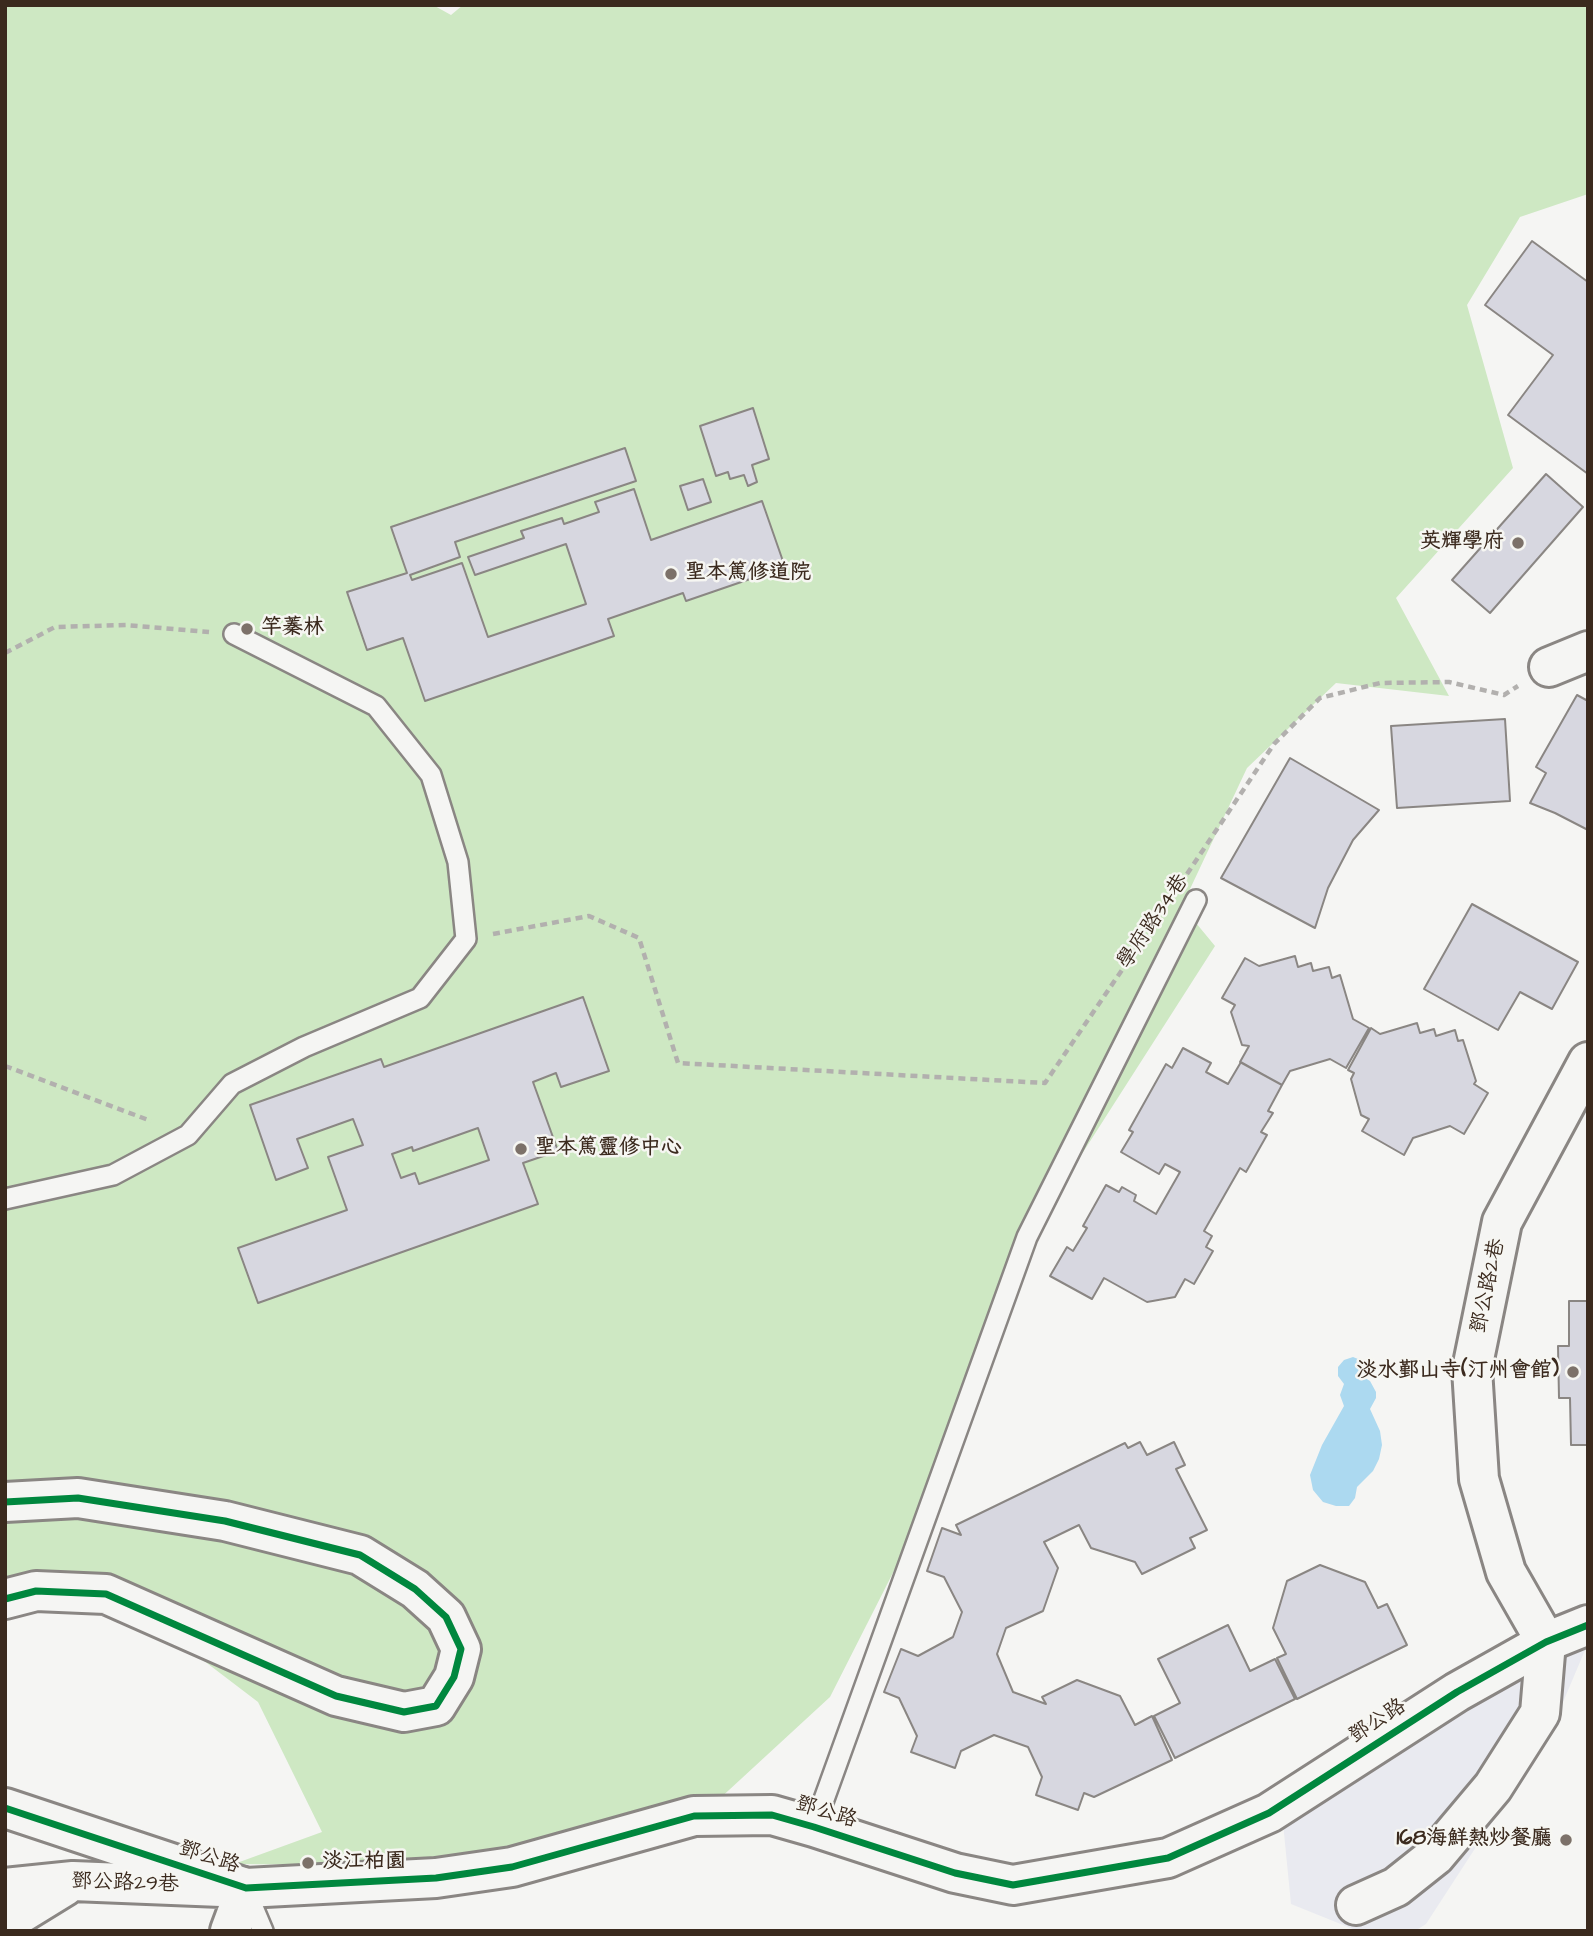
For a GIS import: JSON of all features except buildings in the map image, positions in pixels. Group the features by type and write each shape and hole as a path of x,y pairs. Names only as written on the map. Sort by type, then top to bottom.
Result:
{"street":[{"path":"1549,667 1588,651"},
{"name":"鄧公路2巷","path":"1546,1642 1506,1573 1479,1479 1472,1369 1502,1222 1588,1062"},
{"path":"5,1502 78,1498 225,1521 360,1555 415,1589 446,1617 461,1650 454,1677 436,1706 404,1712 336,1696 106,1594 36,1591 5,1599"},
{"name":"鄧公路","path":"5,1808 246,1888 436,1878 512,1867 695,1816 772,1815 814,1826 955,1873 1013,1885 1168,1858 1269,1812 1457,1692 1546,1642 1588,1625"},
{"path":"1356,1905 1396,1886 1436,1856 1493,1787 1541,1713 1546,1642"},
{"path":"5,1923 73,1881"},
{"name":"鄧公路29巷","path":"5,1888 73,1881 246,1888"},
{"path":"230,1931 246,1888"}],"lane":[{"path":"5,1199 113,1175 188,1135 232,1084 304,1047 421,998 466,939 458,862 431,775 376,706 234,634"},
{"path":"814,1826 1027,1237 1196,900"},
{"path":"246,1888 263,1931"}],"path":[{"path":"5,653 55,627 126,625 234,634"},
{"path":"5,1066 188,1135"}],"shaded area":[{"path":"1588,1643 1550,1733 1426,1924 1415,1931 1358,1931 1291,1904 1283,1823 1454,1711"}],"green space":[{"path":"5,5 433,5 451,15 463,5 1588,5 1588,194 1520,217 1467,305 1513,468 1396,598 1449,696 1336,683 1247,768 1182,906 1215,946 1000,1282 904,1551 830,1697 716,1802 521,1850 338,1865 234,1864 322,1832 258,1702 107,1587 38,1573 5,1577"}],"water":[{"path":"1353,1357 1365,1365 1365,1378 1376,1392 1370,1409 1380,1431 1382,1445 1373,1471 1357,1487 1355,1498 1349,1506 1336,1506 1323,1502 1313,1490 1310,1475 1322,1445 1344,1406 1340,1395 1344,1384 1338,1376 1338,1367 1344,1360"}],"cycle path":[{"path":"5,1502 78,1498 225,1521 360,1555 415,1589 446,1617 461,1649 454,1677 436,1706 404,1712 336,1696 106,1594 36,1591 5,1599"},
{"path":"5,1808 246,1888 436,1878 512,1867 694,1816 772,1815 955,1873 1013,1885 1168,1858 1269,1813 1457,1692 1546,1642 1588,1625"}],"place":[{"name":"英輝學府","path":"1518,543"},
{"name":"聖本篤修道院","path":"671,574"},
{"name":"竿蓁林","path":"247,629"},
{"name":"聖本篤靈修中心","path":"521,1149"},
{"name":"淡水鄞山寺(汀州會館)","path":"1573,1372"},
{"name":"168海鮮熱炒餐廳","path":"1566,1840"},
{"name":"淡江柏園","path":"308,1863"}]}
